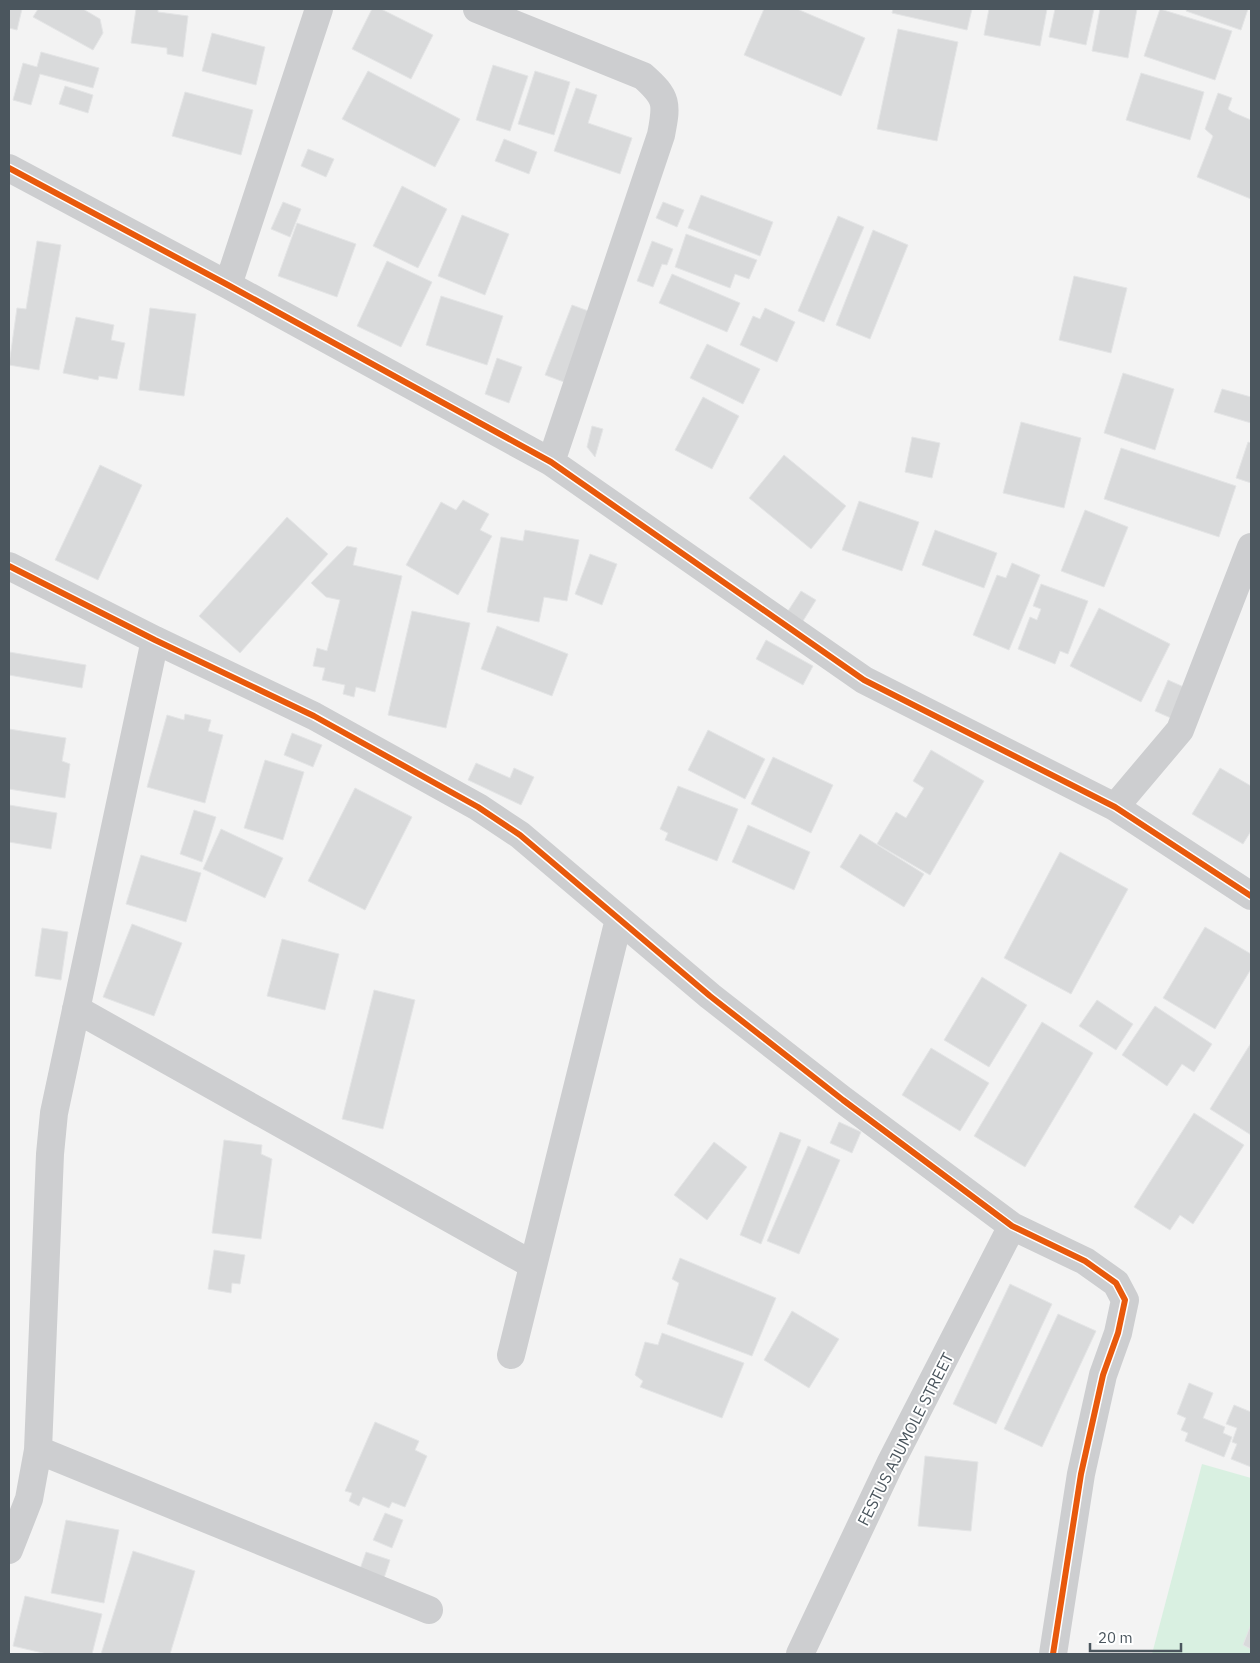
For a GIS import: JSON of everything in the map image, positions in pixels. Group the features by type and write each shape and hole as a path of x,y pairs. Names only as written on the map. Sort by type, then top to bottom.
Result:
{"street":[{"path":"228,285 319,9"},
{"path":"493,12 643,76 658,89 666,108 661,135 551,462"},
{"path":"9,168 228,285 551,462 864,680 1114,807 1251,896"},
{"path":"1114,807 1180,730 1251,547"},
{"path":"9,566 155,640 314,716 478,807 520,834 710,996 827,1088 1012,1226 1085,1261 1116,1283 1125,1300 1118,1333 1104,1375 1081,1474 1054,1654"},
{"path":"9,1550 29,1499 38,1450 50,1154 54,1113 155,640"},
{"path":"511,1355 620,919"},
{"path":"76,1009 533,1265"},
{"name":"FESTUS AJUMOLE STREET","path":"800,1654 890,1464 1012,1226"},
{"path":"38,1450 429,1610"}],"green space":[{"path":"1202,1464 1251,1478 1251,1654 1152,1654"}],"building":[{"path":"9,9 22,9 17,30 9,28"},
{"path":"38,9 83,9 100,19 103,33 93,50 33,17"},
{"path":"136,9 158,9 158,12 188,16 183,57 167,54 167,48 131,43"},
{"path":"372,9 381,9 433,35 411,79 352,49"},
{"path":"764,9 797,9 865,38 841,96 744,55"},
{"path":"893,9 972,9 967,30 892,13"},
{"path":"989,9 1047,9 1040,46 984,35"},
{"path":"1055,9 1094,9 1086,45 1049,37"},
{"path":"1100,9 1137,9 1128,58 1092,51"},
{"path":"1160,9 1232,31 1215,80 1144,56"},
{"path":"1187,9 1248,9 1241,30 1186,11"},
{"path":"898,29 958,42 937,141 877,129"},
{"path":"212,33 265,47 256,85 202,71"},
{"path":"41,52 99,68 93,88 40,74 31,105 13,100 23,63 37,67"},
{"path":"493,65 528,76 510,131 476,120"},
{"path":"368,71 460,119 435,167 342,119"},
{"path":"535,71 570,82 554,135 518,124"},
{"path":"1141,73 1204,92 1190,140 1126,120"},
{"path":"65,86 93,95 88,113 59,104"},
{"path":"576,88 597,95 588,123 632,138 620,174 554,151"},
{"path":"185,92 253,110 241,155 172,136"},
{"path":"1218,93 1232,98 1228,109 1251,120 1251,199 1197,177 1213,136 1205,129"},
{"path":"504,139 537,152 529,174 495,161"},
{"path":"308,149 334,159 326,177 301,166"},
{"path":"402,186 447,209 418,268 373,246"},
{"path":"701,195 773,222 760,256 688,228"},
{"path":"283,202 301,209 290,237 271,229"},
{"path":"663,202 684,210 677,227 656,218"},
{"path":"462,215 509,234 485,295 438,276"},
{"path":"838,216 864,227 824,322 798,311"},
{"path":"297,223 356,244 337,297 278,276"},
{"path":"873,230 908,245 870,339 836,325"},
{"path":"686,234 757,260 749,279 735,274 730,288 675,267"},
{"path":"37,241 61,245 39,370 9,365 17,308 26,309"},
{"path":"652,241 673,249 667,265 662,264 653,287 637,281"},
{"path":"387,261 432,282 401,347 357,326"},
{"path":"672,274 740,303 727,332 659,303"},
{"path":"1074,276 1127,288 1111,353 1059,340"},
{"path":"441,296 503,316 487,365 426,345"},
{"path":"572,305 591,312 564,382 545,375"},
{"path":"150,308 196,314 184,396 139,390"},
{"path":"765,308 795,322 777,362 740,345 753,316 760,319"},
{"path":"76,317 114,325 111,340 125,343 117,379 99,376 98,380 63,373"},
{"path":"707,344 760,369 743,404 690,378"},
{"path":"497,358 522,367 509,403 485,394"},
{"path":"1123,373 1174,389 1155,450 1104,433"},
{"path":"1222,389 1251,397 1251,423 1214,412"},
{"path":"703,397 739,416 712,469 675,450"},
{"path":"1021,422 1081,438 1064,508 1003,493"},
{"path":"592,426 603,429 595,457 587,447"},
{"path":"912,437 940,443 932,478 905,472"},
{"path":"1248,442 1251,443 1251,483 1236,478"},
{"path":"1121,448 1236,486 1219,537 1104,499"},
{"path":"784,455 846,506 811,549 749,498"},
{"path":"100,465 142,485 98,580 55,560"},
{"path":"463,500 489,514 480,530 492,536 458,595 406,565 441,502 456,510"},
{"path":"859,501 919,522 902,571 842,550"},
{"path":"1085,510 1128,527 1104,587 1061,571"},
{"path":"287,517 328,554 240,653 199,616"},
{"path":"525,530 579,540 567,601 544,597 539,622 487,612 501,537 523,541"},
{"path":"935,530 997,553 984,588 922,565"},
{"path":"347,546 357,548 353,565 402,576 375,692 356,687 354,697 343,694 345,685 322,680 325,668 313,666 317,648 327,651 340,600 326,597 311,583"},
{"path":"590,554 617,564 602,605 575,594"},
{"path":"1012,563 1040,575 1009,650 973,635 997,575 1006,578"},
{"path":"1041,584 1088,601 1068,654 1060,651 1055,664 1018,649 1030,617 1037,620 1041,609 1033,606"},
{"path":"801,591 816,600 803,621 788,611"},
{"path":"1099,608 1170,644 1141,702 1070,666"},
{"path":"412,611 470,623 446,728 388,715"},
{"path":"497,626 568,654 552,696 481,669"},
{"path":"766,640 813,666 803,685 756,659"},
{"path":"9,652 86,665 82,688 9,675"},
{"path":"1168,680 1186,688 1173,719 1155,711"},
{"path":"185,714 211,720 208,731 223,735 205,803 147,787 167,715 184,720"},
{"path":"9,729 66,738 62,761 70,764 65,798 9,789"},
{"path":"708,730 765,759 745,799 688,770"},
{"path":"292,733 322,745 313,767 284,755"},
{"path":"931,750 984,781 930,875 877,844 896,812 906,818 924,788 913,781"},
{"path":"773,757 833,785 811,833 751,804"},
{"path":"265,760 304,772 283,840 244,828"},
{"path":"476,763 510,778 514,768 534,777 521,805 468,780"},
{"path":"1220,768 1251,786 1251,831 1243,844 1192,814"},
{"path":"678,786 738,809 717,861 665,840 668,833 660,829"},
{"path":"355,788 412,817 365,910 308,881"},
{"path":"9,805 57,813 51,849 9,842"},
{"path":"194,810 216,817 202,862 180,854"},
{"path":"748,825 810,852 794,890 732,862"},
{"path":"221,829 283,858 265,898 203,869"},
{"path":"860,834 924,874 904,907 840,867"},
{"path":"1060,852 1128,889 1071,994 1004,958"},
{"path":"141,855 201,873 186,922 126,904"},
{"path":"132,924 182,943 154,1016 103,997"},
{"path":"1205,927 1251,954 1251,969 1215,1029 1163,998"},
{"path":"42,928 68,932 61,980 35,976"},
{"path":"282,939 339,954 325,1010 267,996"},
{"path":"982,977 1027,1005 989,1067 944,1040"},
{"path":"374,990 415,1000 383,1129 342,1119"},
{"path":"1097,1000 1133,1024 1116,1050 1079,1026"},
{"path":"1155,1006 1212,1044 1194,1072 1182,1064 1167,1086 1122,1055"},
{"path":"1042,1022 1093,1053 1025,1167 974,1136"},
{"path":"1251,1043 1251,1135 1210,1109"},
{"path":"931,1048 989,1083 960,1131 902,1095"},
{"path":"1194,1113 1244,1145 1193,1224 1180,1215 1170,1230 1134,1207"},
{"path":"839,1122 861,1132 852,1153 830,1143"},
{"path":"780,1132 801,1140 761,1244 740,1235"},
{"path":"224,1140 262,1145 261,1154 272,1159 261,1239 212,1233"},
{"path":"714,1142 747,1167 707,1220 674,1195"},
{"path":"808,1146 840,1160 799,1254 767,1241"},
{"path":"214,1250 245,1255 240,1284 232,1283 231,1293 208,1289"},
{"path":"680,1258 776,1298 752,1356 667,1324 679,1283 672,1279"},
{"path":"1010,1284 1052,1304 996,1424 953,1404"},
{"path":"792,1311 839,1339 809,1388 764,1360"},
{"path":"1058,1314 1096,1331 1042,1447 1004,1429"},
{"path":"662,1333 744,1363 722,1418 640,1387 643,1381 635,1375 645,1342 658,1345"},
{"path":"1189,1383 1213,1393 1203,1418 1225,1427 1223,1433 1232,1437 1224,1457 1185,1441 1188,1433 1181,1430 1186,1418 1177,1414"},
{"path":"1234,1405 1251,1412 1251,1467 1231,1459 1237,1444 1232,1442 1237,1428 1226,1424"},
{"path":"375,1422 419,1441 415,1450 427,1456 405,1507 392,1502 389,1508 363,1497 359,1506 349,1501 352,1493 345,1491"},
{"path":"925,1456 978,1462 971,1531 918,1526"},
{"path":"385,1513 403,1520 392,1548 373,1540"},
{"path":"66,1520 119,1530 104,1603 51,1593"},
{"path":"133,1551 195,1571 170,1654 101,1654"},
{"path":"366,1552 390,1560 384,1578 360,1569"},
{"path":"25,1596 102,1614 92,1654 47,1654 13,1646"},
{"path":"1251,1624 1251,1649 1243,1645"}],"cycle path":[{"path":"9,168 228,285 551,462 864,680 1115,807 1251,896"},
{"path":"9,566 155,640 314,716 478,807 520,835 710,996 843,1100 1012,1226 1085,1261 1116,1283 1125,1300 1118,1333 1103,1375 1081,1474 1053,1654"}]}
